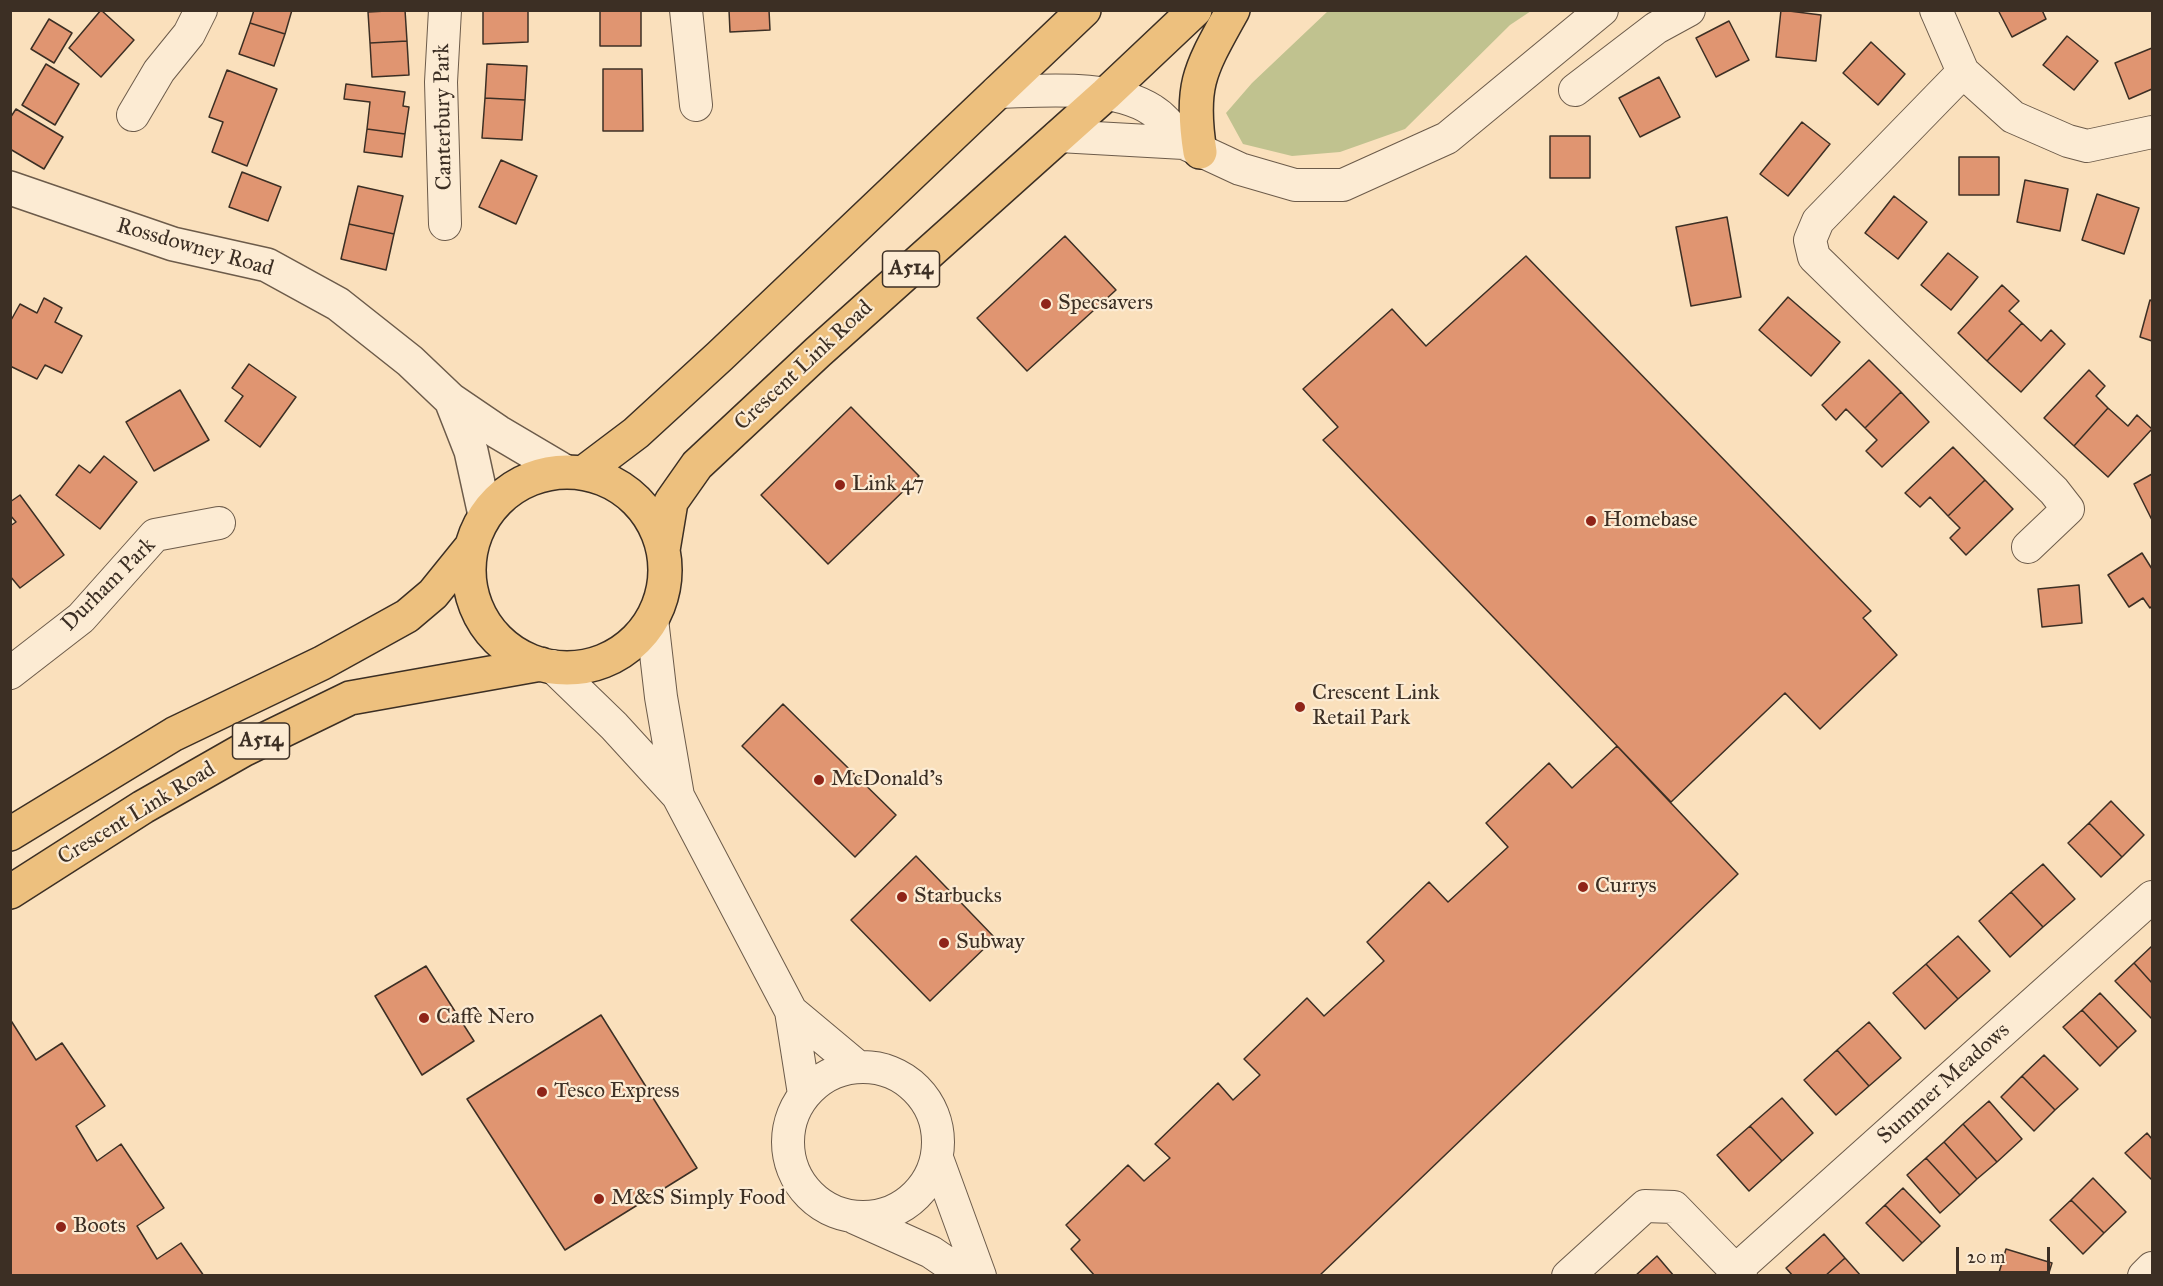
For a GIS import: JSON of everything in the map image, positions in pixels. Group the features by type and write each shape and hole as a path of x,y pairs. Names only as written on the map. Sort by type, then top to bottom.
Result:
{"highway":[{"name":"Crescent Link Road","path":"574,472 636,432 720,356 1084,10"},
{"name":"Crescent Link Road","path":"10,892 143,807 243,750 350,698 547,665 577,667 612,657 634,640 652,619 664,584 663,550 671,502 697,465 818,352 1107,94 1195,10"},
{"path":"1192,148 1196,96 1202,66 1233,10"},
{"name":"Crescent Link Road","path":"10,834 174,734 322,663 407,616 433,594 471,547 485,515 504,494 516,485 542,474 574,472 598,476 620,487 636,500 649,516 663,550"},
{"name":"Crescent Link Road","path":"471,547 469,563 472,595 485,625 511,650 547,665"}],"street":[{"path":"133,115 159,71 189,34 201,10"},
{"name":"Canterbury Park","path":"445,10 441,82 446,224"},
{"path":"686,10 696,105"},
{"path":"1059,136 1192,148 1240,169 1295,185 1342,184 1447,138 1602,10"},
{"path":"1575,90 1656,28 1689,10"},
{"path":"1936,10 1963,72 2013,117 2068,141 2087,146 2149,141"},
{"path":"1963,72 1818,221 1810,240 1814,257 2054,490 2068,509 2028,547"},
{"path":"997,92 1074,91 1107,94 1150,109 1165,120 1192,148"},
{"name":"Rossdowney Road","path":"10,188 173,244 267,265 338,304 410,361 451,400 498,432 574,472"},
{"name":"Rossdowney Road","path":"451,400 471,451 485,515"},
{"name":"Durham Park","path":"10,673 81,618 155,535 219,523"},
{"path":"652,619 660,697 678,796"},
{"path":"547,665 614,726 678,796 791,1011 804,1094"},
{"name":"Summer Meadows","path":"1568,1275 1645,1206 1674,1207 1738,1273 2152,897"},
{"path":"791,1011 858,1067"},
{"path":"855,1218 879,1216 901,1207 918,1194 931,1176 937,1158 939,1139 934,1116 922,1096 906,1080 883,1069 858,1067 838,1071 819,1080 804,1094 797,1105 788,1130 788,1155 796,1178 818,1202 832,1211 855,1218 931,1252 966,1275"},
{"path":"937,1158 980,1275"},
{"path":"2144,1275 2152,1268"}],"green space":[{"path":"1328,11 1531,11 1510,25 1405,129 1340,152 1292,156 1243,144 1226,113 1252,83"}],"building":[{"path":"101,10 134,40 101,77 69,48"},
{"path":"254,10 292,10 285,34 250,23"},
{"path":"405,10 407,41 370,43 368,12"},
{"path":"483,10 528,10 528,42 483,44"},
{"path":"600,10 641,10 641,46 600,46"},
{"path":"729,10 769,10 770,30 730,32"},
{"path":"1781,10 1821,15 1816,61 1776,57"},
{"path":"1998,10 2042,10 2046,19 2012,37"},
{"path":"49,19 72,33 54,63 31,49"},
{"path":"1729,21 1749,60 1716,77 1696,38"},
{"path":"250,23 285,34 274,66 239,54"},
{"path":"2067,36 2098,61 2074,90 2043,65"},
{"path":"407,41 409,75 372,77 370,43"},
{"path":"1871,42 1905,74 1878,105 1843,73"},
{"path":"2152,48 2152,89 2129,99 2115,63"},
{"path":"46,64 79,84 55,125 22,105"},
{"path":"487,64 527,66 525,100 485,98"},
{"path":"603,69 642,69 643,131 603,131"},
{"path":"227,70 277,89 247,166 212,152 223,122 209,117"},
{"path":"1659,77 1680,117 1640,137 1619,98"},
{"path":"346,84 405,92 403,106 409,107 405,134 367,129 370,102 344,99"},
{"path":"485,98 525,100 522,140 482,138"},
{"path":"16,109 63,137 44,169 10,149 10,118"},
{"path":"1802,122 1830,144 1788,196 1760,174"},
{"path":"367,129 405,134 402,157 364,152"},
{"path":"1550,136 1590,136 1590,178 1550,178"},
{"path":"1959,157 1999,157 1999,195 1959,195"},
{"path":"501,160 537,176 516,224 479,207"},
{"path":"242,172 281,187 268,221 229,207"},
{"path":"2025,180 2068,189 2060,231 2017,222"},
{"path":"358,186 403,196 394,234 349,224"},
{"path":"2097,194 2139,208 2124,254 2082,240"},
{"path":"1894,196 1927,222 1898,259 1865,233"},
{"path":"1727,217 1741,297 1691,306 1676,227"},
{"path":"349,224 394,234 386,270 341,259"},
{"name":"Specsavers","path":"1065,236 1116,290 1027,371 977,318"},
{"path":"1948,253 1978,277 1951,310 1921,285"},
{"path":"1526,256 1871,611 1863,618 1897,655 1820,729 1785,693 1671,802 1323,440 1338,427 1303,389 1392,309 1426,346"},
{"path":"2002,285 2019,301 2009,311 2022,323 1987,361 1958,333"},
{"path":"1788,297 1840,342 1811,376 1759,330"},
{"path":"44,298 62,308 55,322 82,336 62,373 45,365 37,379 10,366 10,322 20,304 37,313"},
{"path":"2150,300 2152,301 2152,341 2140,337"},
{"path":"2022,323 2041,341 2051,330 2065,344 2021,392 1987,361"},
{"path":"1869,360 1901,392 1865,428 1846,409 1836,420 1822,405"},
{"path":"249,364 296,397 260,447 225,421 243,396 232,388"},
{"path":"2089,370 2105,386 2096,396 2108,408 2074,446 2044,418"},
{"path":"180,390 209,440 154,471 126,422"},
{"path":"1901,392 1929,422 1882,467 1866,451 1877,440 1865,428"},
{"name":"Link 47","path":"851,407 919,476 828,564 761,495"},
{"path":"2108,408 2128,426 2137,415 2152,429 2108,477 2074,446"},
{"path":"1953,447 1985,480 1948,516 1930,497 1920,507 1905,493"},
{"path":"104,456 137,482 100,529 56,495 79,465 90,473"},
{"path":"2152,474 2152,520 2134,484"},
{"path":"1985,480 2013,509 1966,555 1950,538 1960,528 1948,516"},
{"path":"20,495 64,555 20,588 10,576 10,526 16,522 10,515 10,502"},
{"path":"2142,553 2152,569 2152,606 2150,608 2143,598 2129,607 2108,575"},
{"path":"2079,585 2082,623 2042,627 2038,589"},
{"name":"McDonald's","path":"783,704 896,815 855,857 742,746"},
{"path":"1617,746 1738,874 1319,1276 1095,1276 1071,1249 1080,1240 1066,1225 1128,1165 1144,1181 1170,1158 1155,1144 1218,1083 1233,1100 1260,1075 1244,1059 1307,998 1324,1016 1384,961 1367,942 1429,882 1448,902 1508,847 1486,823 1549,763 1572,788"},
{"path":"2111,801 2144,835 2122,857 2089,823"},
{"path":"2089,823 2122,857 2101,877 2068,843"},
{"path":"916,856 995,938 930,1001 851,920"},
{"path":"2043,864 2075,899 2043,927 2011,892"},
{"path":"2011,892 2043,927 2010,957 1979,921"},
{"path":"1958,936 1990,971 1958,999 1926,964"},
{"path":"2152,946 2152,983 2134,963"},
{"path":"2134,963 2152,983 2152,1019 2115,981"},
{"path":"1926,964 1958,999 1925,1029 1893,993"},
{"name":"Caffè Nero","path":"426,966 474,1041 422,1075 375,996"},
{"path":"2100,993 2136,1031 2118,1048 2082,1010"},
{"path":"2082,1010 2118,1048 2100,1066 2063,1027"},
{"path":"601,1015 697,1168 565,1250 467,1099"},
{"path":"10,1019 36,1060 62,1043 105,1106 76,1126 97,1161 121,1144 164,1208 137,1226 157,1259 181,1243 204,1276 10,1276"},
{"path":"1869,1022 1901,1058 1869,1086 1837,1050"},
{"path":"1837,1050 1869,1086 1836,1115 1804,1080"},
{"path":"2044,1055 2078,1089 2055,1110 2022,1076"},
{"path":"2022,1076 2055,1110 2034,1131 2001,1097"},
{"path":"1782,1098 1813,1133 1782,1161 1750,1126"},
{"path":"1989,1101 2022,1139 1997,1162 1963,1124"},
{"path":"1963,1124 1997,1162 1977,1179 1944,1142"},
{"path":"1750,1126 1782,1161 1749,1191 1717,1155"},
{"path":"2147,1133 2152,1139 2152,1180 2125,1153"},
{"path":"1944,1142 1977,1179 1960,1195 1926,1158"},
{"path":"1926,1158 1960,1195 1940,1213 1907,1175"},
{"path":"2093,1178 2126,1212 2104,1233 2071,1200"},
{"path":"1903,1188 1940,1226 1922,1243 1885,1205"},
{"path":"2071,1200 2104,1233 2083,1254 2050,1220"},
{"path":"1885,1205 1922,1243 1903,1261 1866,1223"},
{"path":"1824,1234 1845,1258 1825,1276 1793,1276 1786,1268"},
{"path":"2006,1249 2052,1263 2048,1276 1998,1276"},
{"path":"1657,1256 1674,1276 1635,1276"},
{"path":"1845,1258 1861,1276 1825,1276"}],"place":[{"name":"Specsavers","path":"1046,304"},
{"name":"Link 47","path":"840,485"},
{"name":"Homebase","path":"1591,521"},
{"name":"Crescent Link Retail Park","path":"1300,707"},
{"name":"McDonald's","path":"819,780"},
{"name":"Currys","path":"1583,887"},
{"name":"Starbucks","path":"902,897"},
{"name":"Subway","path":"944,943"},
{"name":"Caffè Nero","path":"424,1018"},
{"name":"Tesco Express","path":"542,1092"},
{"name":"M&S Simply Food","path":"599,1199"},
{"name":"Boots","path":"61,1227"}]}
